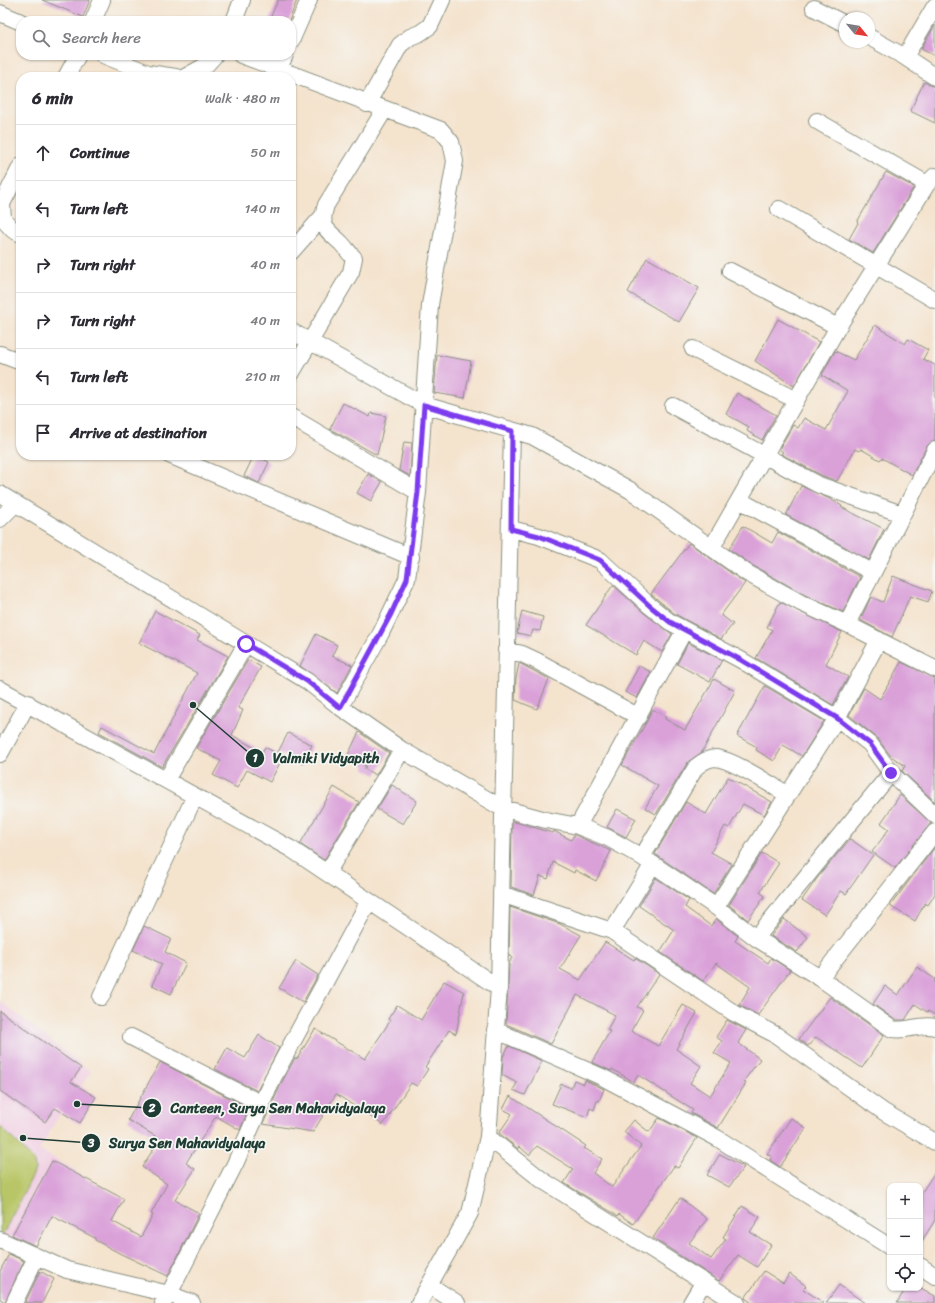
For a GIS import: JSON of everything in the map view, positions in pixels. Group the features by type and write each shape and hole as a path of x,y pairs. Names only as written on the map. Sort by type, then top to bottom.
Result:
{"street":[{"path":"95,16 102,0"},
{"path":"236,16 242,0"},
{"path":"296,30 309,0"},
{"path":"367,104 400,45 410,37 420,33 430,26 442,0"},
{"path":"905,57 935,6"},
{"path":"814,8 839,21"},
{"path":"0,13 16,20"},
{"path":"875,40 905,57 935,77"},
{"path":"69,72 75,60"},
{"path":"116,60 146,72"},
{"path":"194,72 205,66 210,60"},
{"path":"250,60 272,72"},
{"path":"277,72 283,60"},
{"path":"296,81 385,109 441,130 451,142 455,161 430,305 418,492 411,557 407,579 381,634 340,708"},
{"path":"296,246 322,217 326,205 385,109"},
{"path":"712,547 838,327 931,180 817,121"},
{"path":"16,176 2,204 3,219 16,232"},
{"path":"779,209 935,300"},
{"path":"296,365 351,272 354,258 342,244 324,229 322,217"},
{"path":"730,271 838,327"},
{"path":"296,334 424,405 532,436 630,490 747,573 801,604 847,624 935,669"},
{"path":"693,348 796,400"},
{"path":"0,354 16,360"},
{"path":"674,406 765,454 819,485 902,514"},
{"path":"296,421 418,492"},
{"path":"419,1303 470,1212 488,1137 499,988 506,650 511,529 512,431"},
{"path":"847,624 935,450"},
{"path":"192,460 411,557"},
{"path":"0,494 307,681 340,708 402,750 502,808 546,820 578,826 608,838 648,861 716,906 756,938 820,978 892,1029 900,1031 926,1025 935,1027"},
{"path":"739,500 872,572"},
{"path":"0,519 15,504"},
{"path":"511,529 539,536 600,560 650,606 684,631 741,660 837,718 870,744 891,773 935,815"},
{"path":"578,826 639,717 684,631"},
{"path":"716,906 837,718 879,640"},
{"path":"166,780 246,644"},
{"path":"506,650 537,660 639,717"},
{"path":"0,689 291,849 499,988"},
{"path":"0,754 28,704"},
{"path":"327,873 402,750"},
{"path":"612,931 696,766 704,760 715,758 729,762 788,795"},
{"path":"756,938 891,773"},
{"path":"101,997 196,796"},
{"path":"820,978 935,832"},
{"path":"500,894 612,931 734,1013 776,1035 884,1112 935,1142"},
{"path":"166,1299 235,1164 272,1078 369,901"},
{"path":"495,1030 602,1077 717,1138 887,1245"},
{"path":"131,1037 262,1104"},
{"path":"488,1137 542,1180 737,1303"},
{"path":"0,1240 68,1270 166,1299 192,1303"},
{"path":"14,1303 36,1257"},
{"path":"923,1268 935,1276"},
{"path":"691,1303 704,1283"},
{"path":"429,1285 457,1303"}],"shaded area":[{"path":"0,1001 91,1072 81,1086 97,1097 80,1125 60,1114 39,1150 77,1171 33,1252 0,1234"}],"green space":[{"path":"0,1126 34,1160 35,1169 2,1236 0,1234"}],"building":[{"path":"42,0 90,0 83,16"},
{"path":"278,0 297,0 291,16 271,16"},
{"path":"935,25 935,56 921,49"},
{"path":"924,82 935,87 935,123 910,111"},
{"path":"886,172 914,187 873,253 849,239 858,223 857,222"},
{"path":"647,258 699,288 679,322 628,292"},
{"path":"778,319 819,342 794,386 755,361"},
{"path":"875,325 905,344 908,339 928,350 923,359 935,365 935,441 927,446 912,475 882,458 880,460 861,449 859,451 855,449 837,481 823,476 781,454 783,452 779,449 793,425 798,428 804,418 826,430 848,391 822,375 835,351 854,360"},
{"path":"437,355 471,361 465,398 434,393"},
{"path":"737,393 776,415 762,440 747,431 749,427 726,414"},
{"path":"343,403 370,417 371,413 386,416 377,455 330,429"},
{"path":"404,442 412,443 410,476 399,470"},
{"path":"252,460 265,460 269,462 259,483 244,476"},
{"path":"368,474 382,482 371,501 357,493"},
{"path":"801,486 828,498 842,506 841,507 884,529 869,560 786,515"},
{"path":"743,526 772,543 778,532 860,577 843,612 805,595 752,565 729,549"},
{"path":"689,543 745,583 721,615 733,624 721,639 675,614 651,594"},
{"path":"893,576 932,591 928,602 910,596 892,637 860,620 871,597 883,602"},
{"path":"613,585 644,613 672,634 662,652 644,641 636,655 586,625"},
{"path":"780,602 842,632 826,664 848,677 833,705 756,658 772,630 767,627"},
{"path":"155,611 200,635 197,640 228,656 162,767 99,732 102,726 154,754 197,673 139,643"},
{"path":"522,611 543,617 540,631 533,630 531,636 517,633"},
{"path":"316,634 337,645 332,656 352,665 337,693 300,666"},
{"path":"688,643 722,660 710,682 677,664"},
{"path":"248,660 261,667 238,708 243,710 232,735 262,752 265,747 283,757 270,782 247,770 237,788 213,775 221,761 196,748"},
{"path":"901,662 935,678 935,802 902,771 905,766 891,756 876,737 849,715 864,688 880,699"},
{"path":"519,663 549,679 537,709 515,700 516,679"},
{"path":"639,666 651,672 637,698 625,692"},
{"path":"714,679 735,691 702,752 688,762 656,814 645,808 658,786 622,765 647,721 652,709 665,716 665,719 685,730"},
{"path":"765,686 824,721 802,756 783,745 774,761 756,750 757,747 737,736"},
{"path":"359,732 389,753 376,775 364,769 366,766 347,757"},
{"path":"288,733 312,745 303,764 278,752"},
{"path":"728,777 772,802 764,815 743,804 729,828 725,826 711,852 732,864 713,894 655,854 686,802 706,814"},
{"path":"392,785 417,801 403,824 377,809"},
{"path":"334,787 359,802 324,860 300,844"},
{"path":"900,795 931,823 895,868 872,852 889,829 881,823"},
{"path":"617,809 636,819 626,837 607,827"},
{"path":"512,821 553,833 554,831 571,840 575,835 611,851 596,881 575,870 574,873 553,862 548,879 540,876 534,895 511,887"},
{"path":"850,839 873,855 846,894 841,891 825,915 802,900 818,877"},
{"path":"935,847 935,894 928,905 925,903 915,921 890,906"},
{"path":"762,853 779,863 760,892 765,896 748,920 729,905"},
{"path":"656,878 689,900 685,907 711,926 716,919 738,936 735,941 768,963 771,958 790,970 758,1015 739,1005 750,987 716,963 703,981 660,952 674,930 639,906"},
{"path":"510,907 560,924 581,935 560,969 580,980 605,942 634,960 635,958 659,974 637,1007 643,1010 631,1031 658,1046 683,1005 697,1013 676,1049 701,1066 690,1083 710,1096 731,1063 714,1053 722,1041 716,1037 727,1020 746,1030 738,1043 760,1059 743,1082 746,1083 718,1128 691,1113 693,1110 638,1075 634,1082 612,1069 611,1071 592,1062 610,1031 607,1030 615,1015 577,995 551,1044 506,1024 509,964 512,957 509,956"},
{"path":"784,919 808,937 797,952 771,936"},
{"path":"144,926 171,939 165,952 186,963 171,994 152,985 162,964 133,950"},
{"path":"296,961 318,975 303,1002 279,988"},
{"path":"917,967 935,979 935,1015 928,1011 927,1012 915,1004 905,1020 895,1020 873,1004 885,986 898,995"},
{"path":"444,981 464,992 456,1034 449,1030 425,1067 428,1069 417,1086 411,1083 383,1125 336,1094 313,1132 263,1124 282,1082 295,1058 297,1059 315,1029 365,1059 390,1021 388,1019 397,1005 421,1020"},
{"path":"830,997 884,1035 862,1068 816,1037 808,1046 799,1039"},
{"path":"0,1011 81,1068 71,1082 96,1097 80,1123 55,1108 45,1122 0,1091"},
{"path":"259,1035 279,1048 257,1091 215,1069 227,1048 245,1058"},
{"path":"509,1046 542,1061 525,1095 513,1090 517,1083 502,1075 503,1057"},
{"path":"160,1062 249,1108 240,1130 216,1116 186,1163 195,1169 175,1200 199,1213 168,1276 121,1254 95,1240 95,1238 52,1216 36,1246 12,1235 52,1161 124,1199 112,1221 141,1237 167,1184 142,1167 160,1139 128,1120"},
{"path":"574,1080 584,1084 585,1080 604,1089 594,1110 590,1108 587,1117 552,1104 561,1084 571,1088"},
{"path":"510,1096 586,1146 584,1148 602,1159 593,1173 612,1187 641,1146 624,1132 634,1120 649,1132 659,1118 697,1138 678,1168 674,1166 633,1224 619,1214 618,1216 564,1183 573,1169 537,1146 529,1155 519,1146 518,1149 499,1133 512,1114 503,1109"},
{"path":"791,1118 806,1128 780,1167 770,1160 772,1157 767,1154"},
{"path":"720,1154 744,1167 729,1187 707,1175"},
{"path":"935,1172 935,1220 923,1239 923,1219 923,1190"},
{"path":"680,1198 707,1219 689,1243 711,1259 726,1239 723,1237 742,1206 760,1217 750,1232 771,1245 757,1267 738,1255 719,1281 653,1238"},
{"path":"9,1254 24,1261 5,1302 0,1299 0,1271"},
{"path":"40,1271 54,1279 42,1303 25,1303"},
{"path":"764,1271 783,1283 790,1274 806,1286 803,1289 824,1303 752,1303 745,1298"},
{"path":"839,1285 865,1303 826,1303"},
{"path":"923,1289 935,1296 935,1303 897,1303 904,1291 923,1291"}],"place":[{"name":"Valmiki Vidyapith","path":"193,705"},
{"name":"Canteen, Surya Sen Mahavidyalaya","path":"77,1104"},
{"name":"Surya Sen Mahavidyalaya","path":"23,1138"}],"route":[{"path":"246,644 307,681 340,708 381,634 407,579 411,557 418,492 424,405 512,431 511,529 539,536 600,560 650,606 670,622 684,631 741,660 837,718 870,744 891,773"}]}
